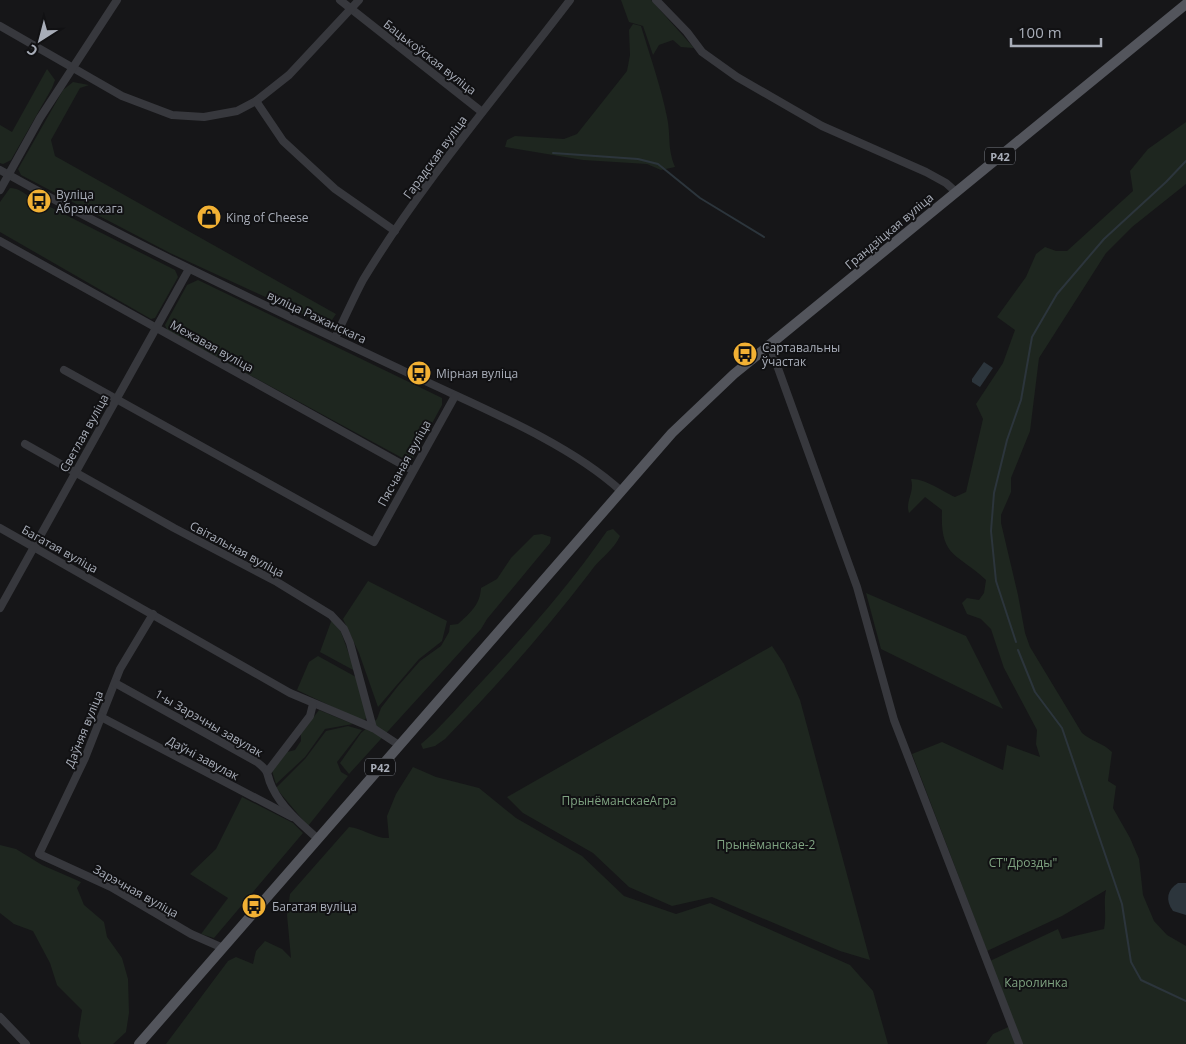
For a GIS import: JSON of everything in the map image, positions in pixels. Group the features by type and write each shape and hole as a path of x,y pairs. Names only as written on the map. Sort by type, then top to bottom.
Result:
{"main road":[{"name":"Грандзіцкая вуліца","path":"620,490 677,428 734,374 1186,4"},
{"name":"Р42","path":"139,1044 620,490"}],"street":[{"path":"0,190 40,118 117,0"},
{"name":"Бацькоўская вуліца","path":"340,0 482,112"},
{"path":"0,26 122,96 172,115 204,117 237,111 256,101 289,75 359,0"},
{"name":"Гарадская вуліца","path":"335,338 363,282 395,231 482,112 570,0"},
{"path":"656,0 688,32 702,52 752,86 822,126 926,172 946,183 956,192"},
{"path":"256,101 283,141 335,190 395,231"},
{"name":"вуліца Ражанскага","path":"0,170 81,215 189,269 335,338 575,456 600,472 620,490"},
{"name":"Межавая вуліца","path":"0,241 412,470"},
{"name":"Светлая вуліца","path":"0,608 189,269"},
{"path":"770,346 857,587 894,720 1019,1044"},
{"path":"64,370 117,398"},
{"name":"Пясчаная вуліца","path":"117,398 374,542 454,396"},
{"name":"Світальная вуліца","path":"25,444 76,471 174,528 277,582 331,615 344,629 350,643 373,728"},
{"name":"Багатая вуліца","path":"0,528 313,704 373,728 399,745"},
{"name":"Даўняя вуліца","path":"39,854 66,800 120,669 153,614"},
{"name":"1-ы Зарэчны завулак","path":"115,683 257,762 268,771 271,786 295,819 318,840"},
{"path":"268,771 310,716 313,704"},
{"name":"Даўні завулак","path":"101,717 295,819"},
{"name":"Зарэчная вуліца","path":"39,854 110,887 192,934 223,948"},
{"path":"0,1017 26,1044"}],"green space":[{"path":"621,0 651,0 694,48 681,47 673,40 659,45 653,55 643,26 629,22"},
{"path":"633,24 641,26 659,83 675,167 661,170 647,164 583,160 505,147 507,140 515,136 564,139 577,134 627,71 630,55 629,30"},
{"path":"47,69 55,80 52,88 11,160 3,164 0,163 0,125 12,132"},
{"path":"73,82 89,85 80,88 51,140 55,156 336,314 330,323 324,324 170,253 21,175 18,169 63,90"},
{"path":"1186,122 1186,184 1132,227 1106,253 1039,358 1030,431 1011,478 1011,492 1001,515 1001,523 1025,633 1030,647 1082,733 1112,752 1108,781 1116,786 1113,808 1130,838 1139,859 1143,895 1154,921 1167,935 1186,946 1186,1044 986,1044 993,1034 1015,1024 990,961 1058,929 1062,939 1104,929 1106,890 1062,916 987,951 912,754 942,742 1003,770 1007,745 1040,757 1036,744 1037,730 1004,668 991,629 981,619 967,614 962,603 967,598 979,600 984,593 986,580 958,558 947,546 942,526 942,510 925,497 909,513 908,504 912,488 911,479 927,483 955,497 966,492 983,419 976,404 1003,363 1015,330 997,317 1026,277 1036,254 1045,247 1056,251 1067,251 1133,191 1130,171 1148,149"},
{"path":"10,188 20,191 44,206 50,207 175,270 178,277 155,318 151,319 0,232 0,202"},
{"path":"198,280 442,398 442,405 412,460 406,460 167,330 165,325 187,285"},
{"path":"613,529 620,536 614,546 595,566 521,657 445,739 435,746 423,749 421,744 435,732 525,634 576,573 607,531"},
{"path":"542,534 551,537 550,543 487,619 481,629 349,774 340,763 361,733 377,719 381,708 398,686 420,661 441,646 449,632 450,625 458,624 470,612 479,599 481,588 497,579 511,558 534,535"},
{"path":"368,581 447,621 442,641 419,659 378,707 359,653 343,619"},
{"path":"866,593 966,636 1003,709 881,649"},
{"path":"332,619 341,632 355,671 320,652"},
{"name":"Прынёманскае-2","path":"772,646 784,664 800,700 870,960 840,951 712,897 672,906 629,887 593,853 523,813 507,797"},
{"path":"318,656 356,677 367,716 365,720 356,718 297,690 309,662"},
{"path":"319,710 353,724 325,729 305,757 276,784 272,771 287,752 295,750 301,741 301,734"},
{"path":"348,726 362,730 337,762 341,772 348,776 308,826 276,788 305,759 326,731"},
{"path":"413,767 436,777 479,788 516,818 582,856 624,896 676,914 710,903 850,965 873,991 888,1044 166,1044 228,961 236,957 253,964 256,951 265,941 282,949 291,958 287,915 290,894 349,827 379,837 389,838 387,816 396,794"},
{"path":"242,797 293,823 303,833 214,938 201,934 228,898 190,874 216,849"},
{"path":"0,845 16,849 42,865 81,882 77,888 84,905 104,922 107,937 122,958 128,979 129,1013 126,1032 113,1044 81,1044 78,1036 82,1010 57,985 50,963 33,931 14,924 0,913"}],"shaded area":[{"path":"984,362 993,368 980,387 972,382 972,379"},
{"path":"1178,883 1186,883 1186,915 1173,911 1168,899 1169,892"}],"waterway":[{"path":"553,153 638,159 658,164 700,198 764,237"},
{"path":"1016,642 996,581 991,531 994,493 1007,440 1021,400 1032,337 1057,294 1104,239 1186,161"},
{"path":"1018,650 1035,692 1062,728 1122,904 1131,962 1141,980 1186,1001"}],"place":[{"name":"Вуліца Абрэмскага","path":"39,201"},
{"name":"King of Cheese","path":"209,217"},
{"name":"Сартавальны ўчастак","path":"745,354"},
{"name":"Мірная вуліца","path":"419,373"},
{"name":"Багатая вуліца","path":"254,906"}],"park label":[{"name":"ПрынёманскаеАгра","path":"619,800"},
{"name":"СТ\"Дрозды\"","path":"1023,862"},
{"name":"Каролинка","path":"1036,982"}]}
